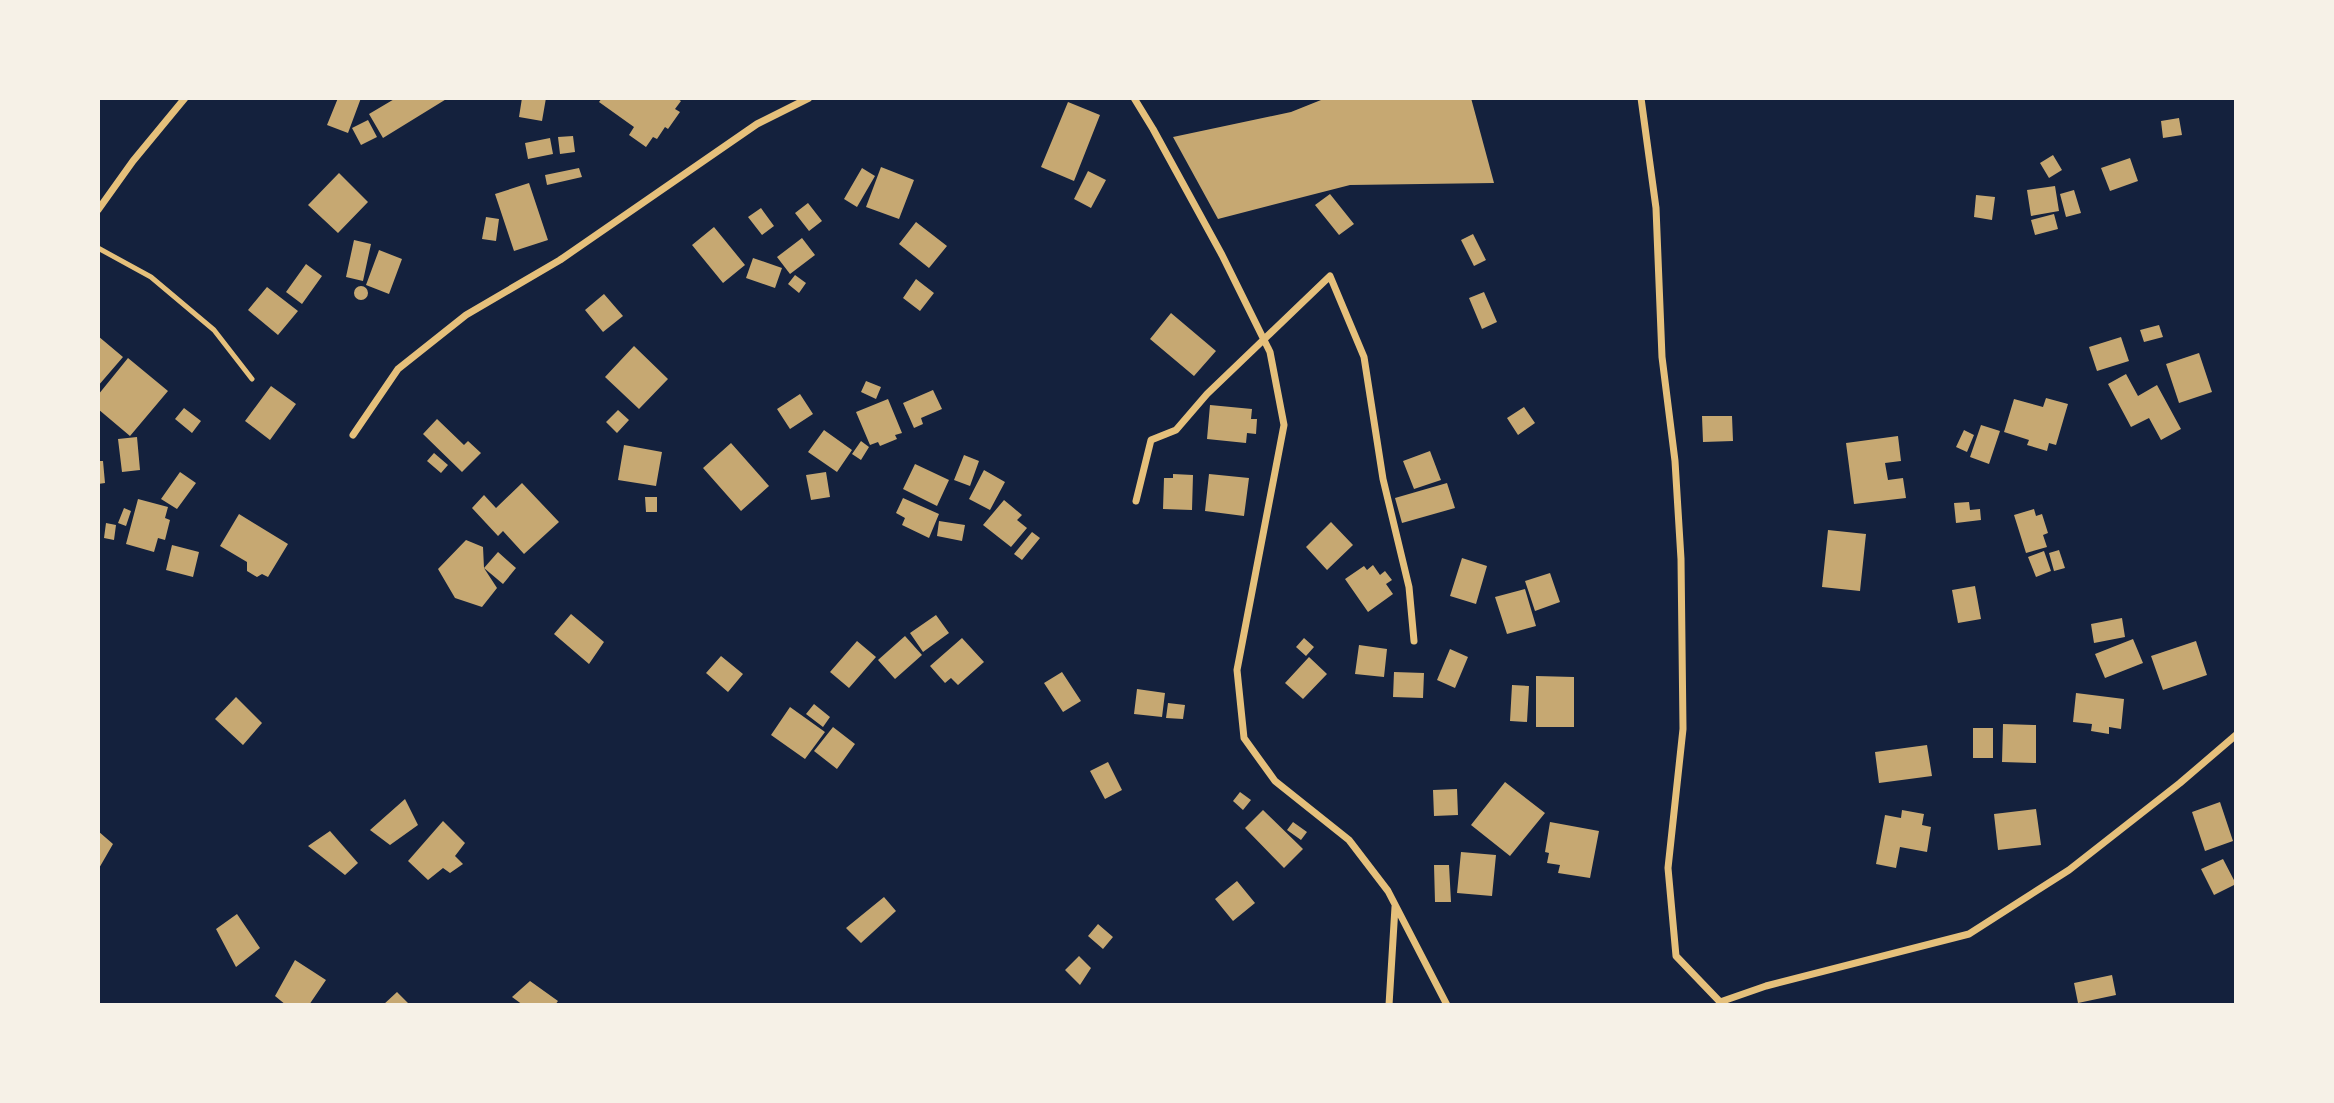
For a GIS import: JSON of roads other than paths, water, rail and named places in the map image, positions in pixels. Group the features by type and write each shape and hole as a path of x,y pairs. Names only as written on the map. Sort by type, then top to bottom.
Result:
{"street":[{"path":"98,210 185,98"},
{"path":"353,435 398,369 466,315 560,260 757,124 809,98"},
{"path":"1134,98 1222,255 1270,352 1284,425 1237,670 1244,738 1275,781 1349,840 1388,891 1447,1005"},
{"path":"1641,98 1656,208 1662,357 1675,461 1681,559 1683,729 1668,868 1676,956 1721,1003 1766,986 1969,934 2069,870 2180,783 2236,735"},
{"path":"1136,501 1150,440 1176,430 1208,394 1330,276 1364,357 1383,479 1409,587 1414,641"},
{"path":"1389,1005 1395,906"}],"lane":[{"path":"98,248 151,277 214,330 252,379"}]}
